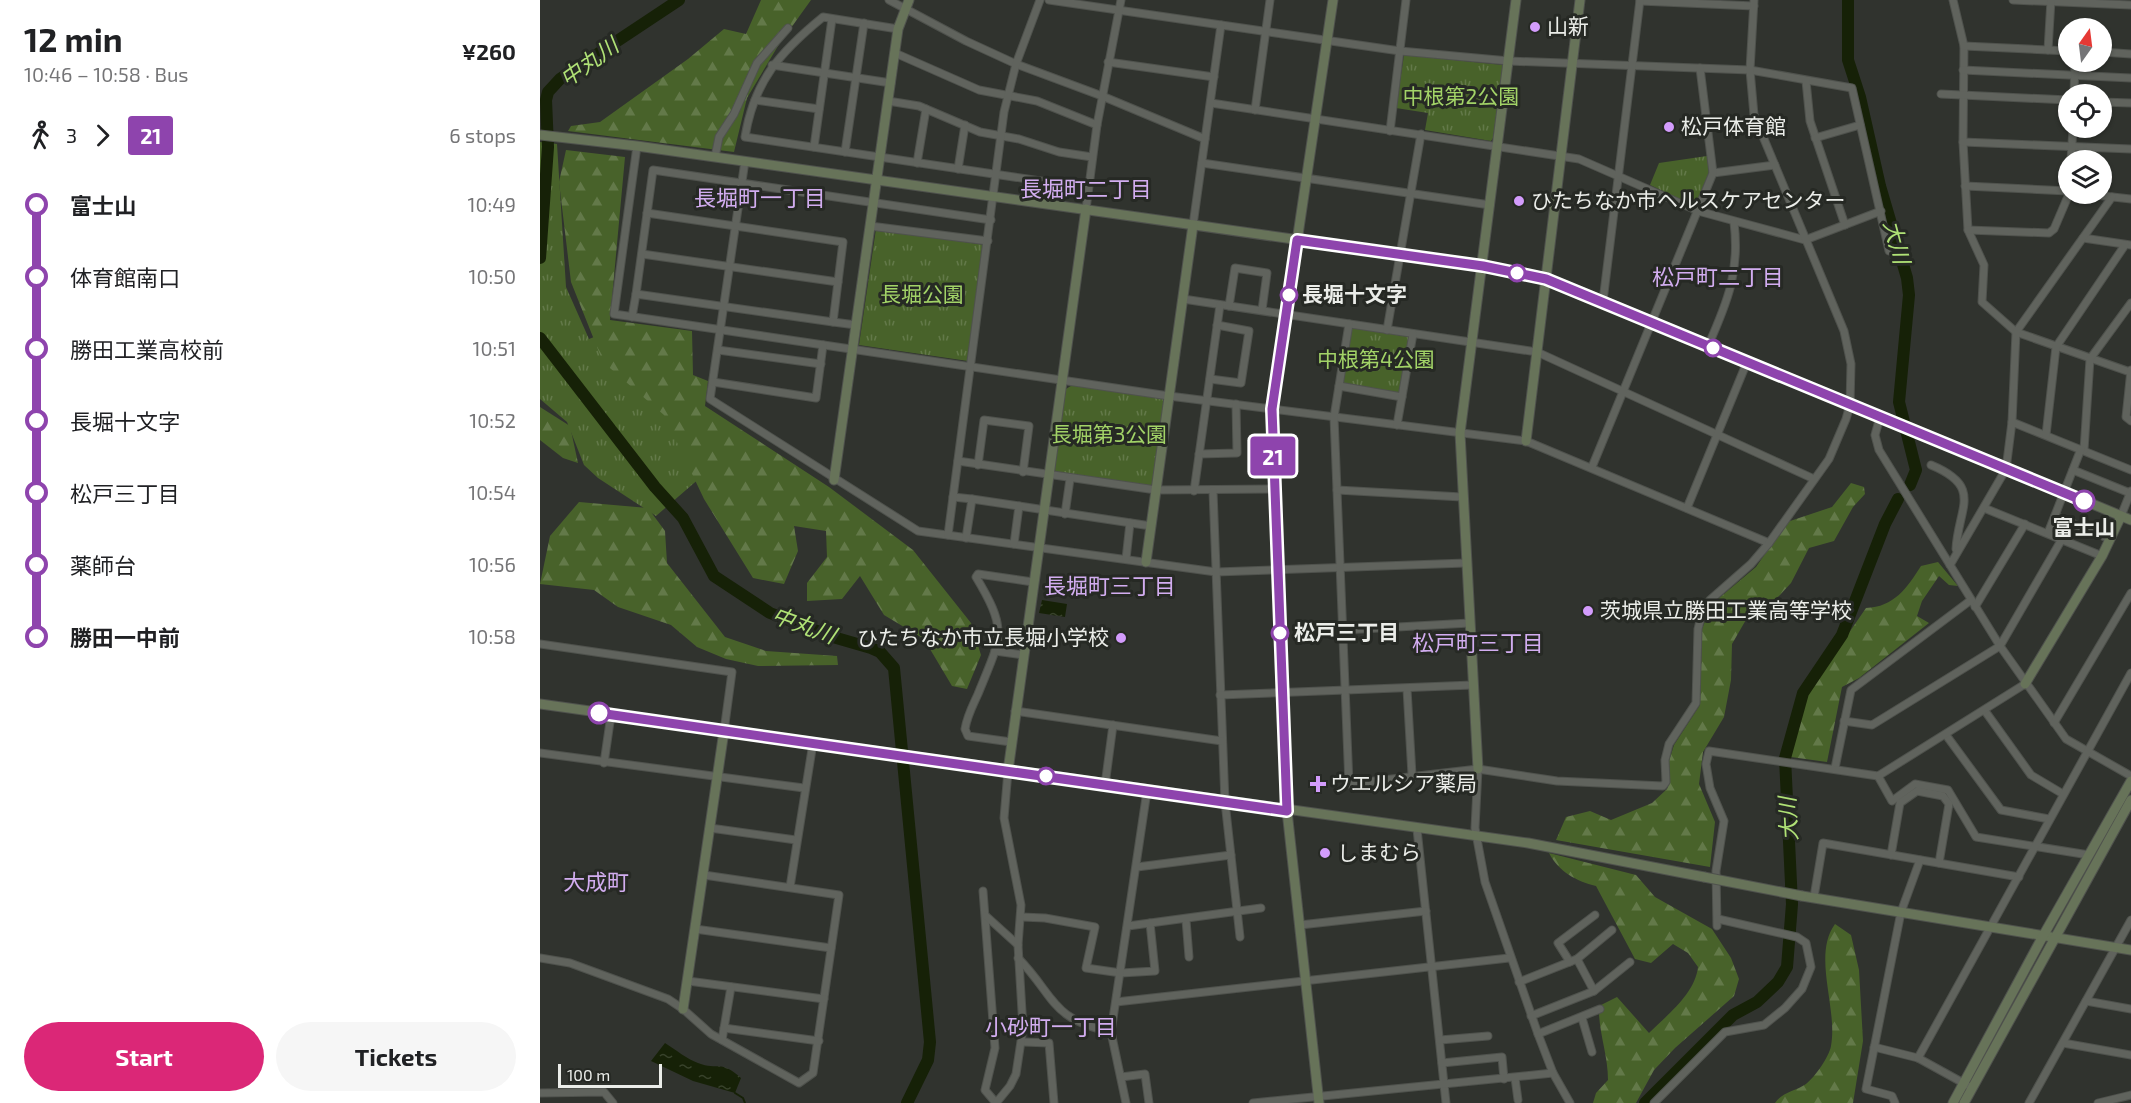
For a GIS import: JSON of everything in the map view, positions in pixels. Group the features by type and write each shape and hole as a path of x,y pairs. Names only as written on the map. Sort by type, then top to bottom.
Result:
{"street":[{"path":"889,0 906,4 1016,64 1102,96 1204,139"},
{"path":"948,535 995,197 1000,136 1016,64 1040,0"},
{"path":"1049,0 1400,51 1509,61 1750,70 1852,88 1889,251"},
{"path":"983,891 995,1048 985,1090 996,1103 1010,1086 1016,1074 1023,1042 1018,958 1022,917 1004,818 1011,742 1092,157 1120,0"},
{"path":"1255,110 1270,0"},
{"path":"1319,1099 1287,811 1272,409 1333,0"},
{"path":"1390,131 1406,0"},
{"path":"1516,0 1460,433 1478,769 1476,837 1485,882 1509,958 1553,1073 1570,1103"},
{"path":"1526,441 1580,0"},
{"path":"1349,324 1334,417 1349,784 1478,769 1557,781 1665,785 1664,767 1669,744 1696,703 1698,629 1701,617 1710,600 1751,564 1769,543 1814,479 1836,444 1850,405 1852,380 1849,348 1754,115 1750,70 1754,3 1640,0 1603,301"},
{"path":"1953,0 1964,45 1963,142 1968,230 1984,266 1982,302 2016,332 2130,371 2126,417 2131,421"},
{"path":"2013,0 2131,5"},
{"path":"2048,50 2051,1"},
{"path":"834,480 898,29 906,4"},
{"path":"898,29 823,17 793,42 772,65 755,100 745,137 1088,188"},
{"path":"814,147 832,19"},
{"path":"845,152 864,23"},
{"path":"1146,562 1221,25"},
{"path":"716,157 719,137 734,114 757,63 788,28"},
{"path":"1964,45 2058,50"},
{"path":"895,53 979,90 1037,101 1097,125"},
{"path":"2112,53 2131,54"},
{"path":"1108,62 1214,77"},
{"path":"772,65 891,83"},
{"path":"1592,467 1713,173 1700,68"},
{"path":"1963,70 2131,78"},
{"path":"2075,75 2075,84"},
{"path":"1806,81 1810,122 1845,225"},
{"path":"1941,94 2058,100"},
{"path":"755,100 819,109"},
{"path":"888,101 926,109 1000,136 1059,152 1092,157"},
{"path":"2112,102 2131,103"},
{"path":"1211,103 1579,159 1698,211 1806,240 1881,211"},
{"path":"917,163 926,109"},
{"path":"958,169 965,125"},
{"path":"1815,138 1860,125"},
{"path":"1387,330 1421,134"},
{"path":"540,135 745,161 1483,266 1546,279 2131,520"},
{"path":"2072,138 2072,150"},
{"path":"1963,142 2131,149"},
{"path":"637,146 614,314 1169,396 1526,441 1769,543"},
{"path":"745,161 710,399 834,480 918,531 1216,572 1466,563"},
{"path":"1202,163 1490,205"},
{"path":"1713,173 1774,165"},
{"path":"632,317 654,170 991,220"},
{"path":"1965,186 2058,191"},
{"path":"2112,197 2131,199"},
{"path":"1968,230 2049,233 2054,229 2064,204"},
{"path":"1950,565 2006,469 2012,422 2016,332 2107,204"},
{"path":"648,213 843,242 832,322"},
{"path":"1708,346 1734,282 1737,243 1734,222"},
{"path":"870,226 988,241"},
{"path":"2046,435 2056,346 2128,245 2083,238"},
{"path":"642,254 838,282"},
{"path":"1229,306 1235,268 1267,273 1262,310"},
{"path":"636,294 856,325"},
{"path":"1183,299 1537,352 1814,479"},
{"path":"2048,533 2083,450 2090,358 2131,303"},
{"path":"1194,491 1220,305"},
{"path":"1210,379 1241,383 1249,330 1217,325"},
{"path":"1397,425 1413,334"},
{"path":"713,382 816,398 823,345"},
{"path":"718,350 820,364"},
{"path":"1687,508 1747,362"},
{"path":"1339,386 1402,397"},
{"path":"1198,454 1238,453 1236,404"},
{"path":"1880,417 1876,442 1896,479 2025,684 2066,739 2131,778 2043,936 1968,1086 1964,1103"},
{"path":"978,465 984,420 1029,426 1023,471"},
{"path":"2012,422 2131,470"},
{"path":"958,461 1156,490 1274,489"},
{"path":"1931,465 1955,477 1963,494 1964,512 1956,552"},
{"path":"1654,1103 1725,1032 1770,1022 1802,989 1811,967 1806,943 1793,936 1718,922 1716,871 1724,821 1710,788 1706,764 1709,751 1878,776 2025,684 2102,556 2130,492 2073,470"},
{"path":"1065,514 1070,479"},
{"path":"1337,490 1462,496"},
{"path":"1213,491 1225,802 1240,937"},
{"path":"953,497 1151,526"},
{"path":"966,538 972,499"},
{"path":"1014,544 1019,506"},
{"path":"1984,508 2102,556"},
{"path":"2055,516 2110,539"},
{"path":"1126,559 1130,523"},
{"path":"1835,768 1851,690 1973,603 2025,524"},
{"path":"1844,721 1872,725 2000,646 2062,539"},
{"path":"1011,742 968,736 965,729 995,651 999,620 976,577 978,574 1033,582"},
{"path":"2054,723 2131,593"},
{"path":"1343,630 1470,623"},
{"path":"540,644 732,672 684,1009"},
{"path":"995,651 1023,655"},
{"path":"1918,1058 2131,673"},
{"path":"1220,695 1346,692 1473,685"},
{"path":"1407,689 1412,775"},
{"path":"540,704 1287,811 1528,843 1802,896 2131,950"},
{"path":"1015,711 1222,741"},
{"path":"1984,711 2031,775 2063,794"},
{"path":"604,762 612,715"},
{"path":"1105,785 1113,724"},
{"path":"1946,735 2001,810 2049,819"},
{"path":"790,887 813,743"},
{"path":"540,753 804,788"},
{"path":"1878,776 1892,801 1915,784 1948,790 1976,837 2089,855"},
{"path":"1126,1103 1111,1032 1147,791"},
{"path":"1892,855 1900,803 1917,791 1943,796 1948,804 1939,863"},
{"path":"1953,1103 1968,1086 2056,938 2131,800"},
{"path":"710,828 796,840"},
{"path":"1417,829 1446,1103"},
{"path":"1814,897 1823,843 2019,877"},
{"path":"1137,867 1231,855"},
{"path":"1894,1103 1892,1096 1866,1089 1901,912 1920,860"},
{"path":"540,958 570,963 654,993 684,1009 711,1034 799,1083 813,1073 838,895 704,875"},
{"path":"1128,926 1186,920 1261,908"},
{"path":"1300,925 1426,911"},
{"path":"1594,991 1558,943 1595,915"},
{"path":"986,916 1018,945"},
{"path":"1022,917 1045,918 1095,927 1086,968 1121,973 1155,971 1150,923"},
{"path":"1186,920 1190,957"},
{"path":"2029,1103 2131,920"},
{"path":"696,928 831,948"},
{"path":"1519,982 1573,961 1612,930"},
{"path":"1018,958 1054,1006 1088,1027 1111,1032"},
{"path":"1116,1002 1509,958"},
{"path":"1531,1016 1594,991 1630,962"},
{"path":"688,981 824,999"},
{"path":"722,1040 730,987"},
{"path":"2086,1001 2131,1009"},
{"path":"1538,1034 1600,1009"},
{"path":"1582,1018 1592,1052"},
{"path":"724,1028 819,1041"},
{"path":"1440,1040 1488,1036"},
{"path":"1023,1042 1049,1043 1054,1103"},
{"path":"2063,1043 2131,1055"},
{"path":"1874,1047 1918,1058 1968,1086"},
{"path":"1442,1063 1502,1057 1504,1079"},
{"path":"1253,1103 1319,1099 1553,1073"},
{"path":"1121,1077 1145,1074 1149,1103"},
{"path":"1515,1078 1518,1100"},
{"path":"540,1093 604,1092 613,1103"},
{"path":"553,1093 553,1103"},
{"path":"2098,1103 2131,1095"}],"green space":[{"path":"761,0 811,0 778,46 747,98 734,152 568,131 571,126 600,122 688,59 724,29 746,34"},
{"name":"中根第2公園","path":"1404,55 1503,65 1491,141 1425,130 1428,113 1396,108"},
{"path":"540,142 557,144 566,287 589,339 617,328 701,477 656,516 598,478 584,465 567,422 540,399"},
{"path":"566,150 625,157 610,320 692,331 693,375 708,381 705,406 829,487 913,550 971,623 981,655 967,689 952,686 924,639 884,615 860,576 842,599 807,601 807,583 827,557 826,531 794,526 798,551 784,584 753,578 704,499 664,415 603,362 571,282 559,182"},
{"path":"1707,156 1709,172 1695,206 1650,185 1659,163"},
{"name":"長堀公園","path":"876,229 985,245 968,361 859,345"},
{"name":"中根第4公園","path":"1352,327 1409,337 1399,393 1342,383"},
{"name":"長堀第3公園","path":"1074,384 1164,399 1153,484 1149,486 1057,473 1054,469 1066,389"},
{"path":"540,407 570,426 578,463 563,458 540,440"},
{"path":"1851,483 1864,487 1865,494 1853,507 1834,541 1809,548 1791,583 1779,596 1747,618 1732,644 1731,680 1724,717 1703,752 1699,784 1715,822 1710,867 1556,840 1566,817 1590,811 1611,820 1652,803 1667,789 1670,782 1669,761 1674,745 1700,705 1702,629 1712,604 1756,567 1787,522 1832,507"},
{"path":"579,502 648,508 665,531 667,563 725,637 766,651 837,656 838,665 758,666 726,659 697,647 671,625 618,607 594,590 540,584 550,536"},
{"path":"1938,562 1958,586 1949,585 1939,576 1922,601 1917,616 1929,623 1859,678 1842,687 1827,762 1791,757 1806,695 1866,608 1876,607 1892,600 1905,589 1921,566"},
{"path":"1549,853 1636,875 1655,897 1712,929 1731,958 1739,979 1734,996 1675,1048 1654,1070 1636,1103 1593,1103 1596,1093 1608,1080 1599,1006 1617,997 1649,1033 1686,995 1696,977 1698,967 1688,953 1673,944 1651,963 1635,959 1596,886 1569,875"},
{"path":"1835,924 1851,935 1859,970 1863,1041 1853,1103 1775,1103 1781,1096 1810,1081 1830,1051 1832,1031 1825,966 1829,937"}],"water":[{"path":"1042,600 1067,604 1065,617 1039,613"},
{"path":"665,1043 694,1061 724,1067 734,1072 741,1078 735,1093 693,1081 651,1061"}],"waterway":[{"name":"中丸川","path":"540,258 548,147 546,100 548,92 560,79 679,0"},
{"name":"大川","path":"1848,0 1848,60 1860,97 1880,186 1907,278 1909,295 1899,402 1916,470 1910,485"},
{"name":"中丸川","path":"540,338 655,487 683,518 714,576 770,613 880,652 894,668 930,1042 928,1060 907,1103"},
{"name":"大川","path":"1645,1103 1733,1015 1757,1002 1778,982 1787,967 1792,904 1785,758 1803,693 1842,635 1885,524 1898,499"},
{"path":"735,1093 743,1098 745,1103"}],"bus line":[{"name":"21","path":"599,713 1287,811 1272,409 1297,240 1483,266 1546,279 2084,501"}],"place":[{"name":"山新","path":"1535,27"},
{"name":"松戸体育館","path":"1669,127"},
{"name":"ひたちなか市ヘルスケアセンター","path":"1519,201"},
{"name":"長堀十文字","path":"1289,295"},
{"name":"富士山","path":"2084,501"},
{"name":"茨城県立勝田工業高等学校","path":"1588,611"},
{"name":"松戸三丁目","path":"1280,633"},
{"name":"ひたちなか市立長堀小学校","path":"1121,638"},
{"name":"ウエルシア薬局","path":"1318,784"},
{"name":"しまむら","path":"1325,853"}],"district":[{"name":"長堀町二丁目","path":"1086,189"},
{"name":"長堀町一丁目","path":"760,198"},
{"name":"松戸町二丁目","path":"1718,277"},
{"name":"長堀町三丁目","path":"1110,586"},
{"name":"松戸町三丁目","path":"1478,643"},
{"name":"大成町","path":"596,882"},
{"name":"小砂町一丁目","path":"1051,1027"}]}
